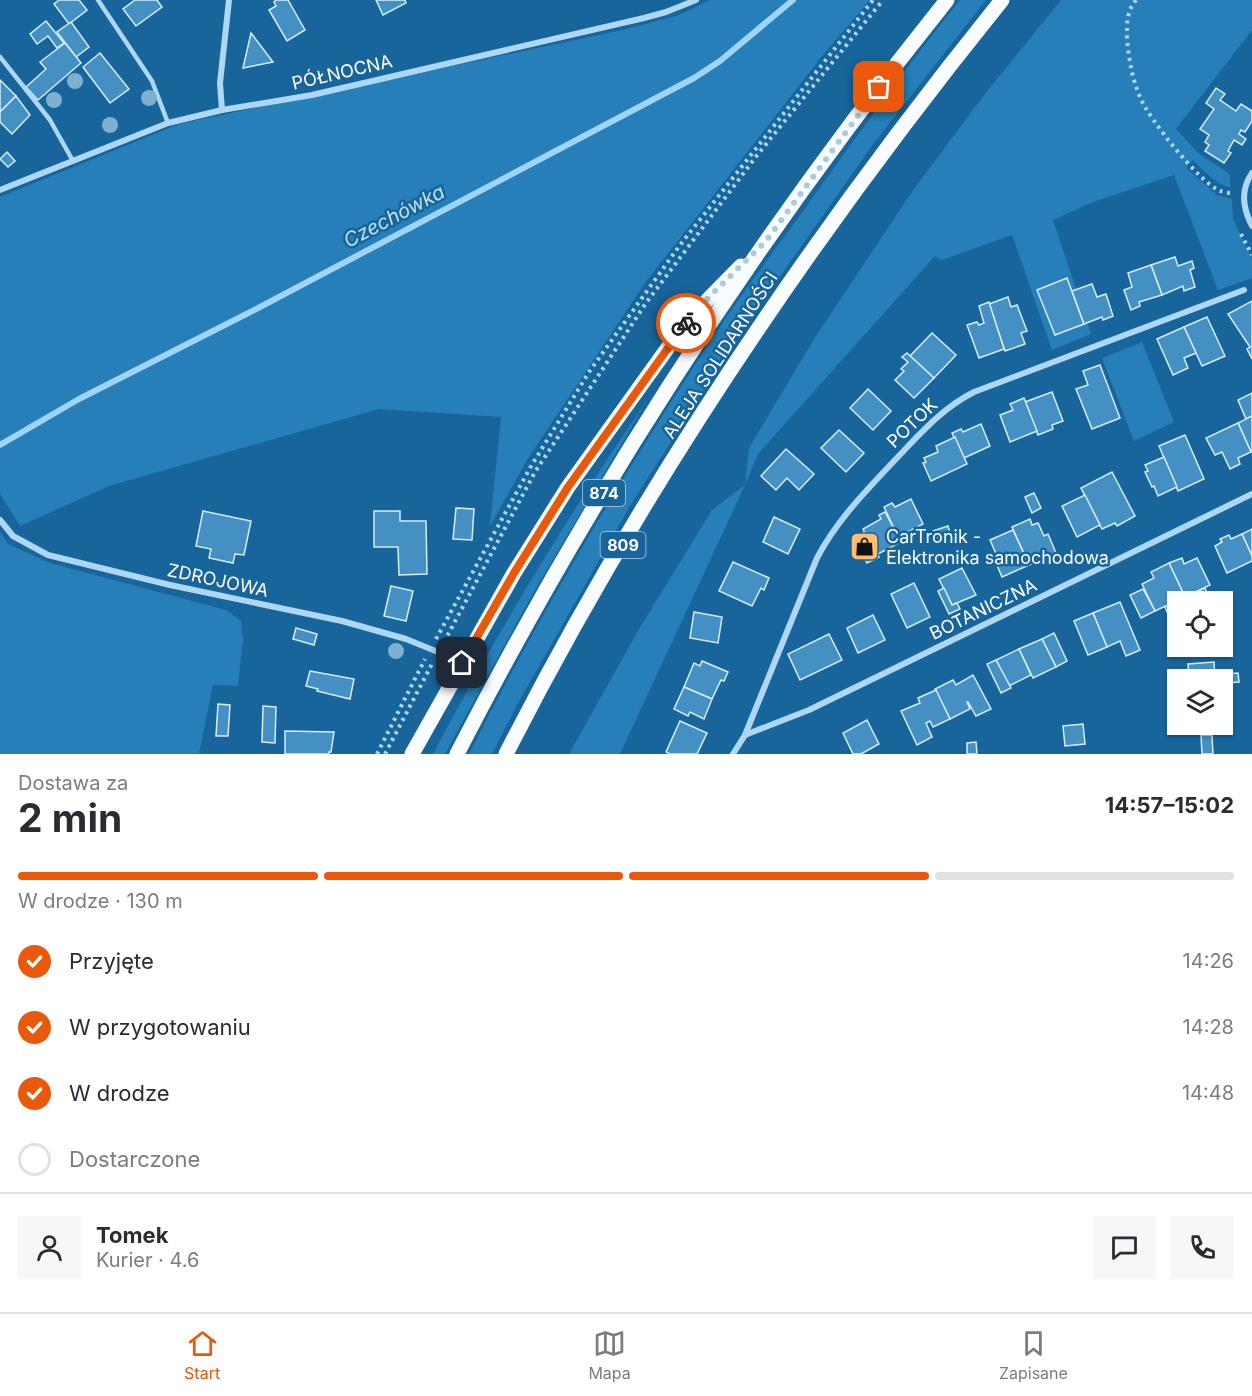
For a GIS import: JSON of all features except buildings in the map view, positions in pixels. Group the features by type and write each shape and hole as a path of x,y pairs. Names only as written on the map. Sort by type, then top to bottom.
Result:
{"main road":[{"name":"ALEJA SOLIDARNOŚCI","path":"457,754 536,608 606,488 693,350 766,241 845,131 947,0"},
{"name":"ALEJA SOLIDARNOŚCI","path":"506,754 666,472 745,350 882,154 1002,0"},
{"path":"412,754 514,573 591,453 687,321 766,241"}],"street":[{"path":"222,110 220,83 229,0"},
{"name":"PÓŁNOCNA","path":"0,190 168,123 222,110 312,95 644,18 696,0"},
{"path":"1252,173 1243,196 1244,211 1252,226"},
{"name":"POTOK","path":"745,735 817,558 827,539 846,512 934,420 960,399 974,392 1244,290"},
{"name":"BOTANICZNA","path":"745,735 809,710 1252,494"},
{"name":"ZDROJOWA","path":"0,520 13,536 48,555 170,585 342,621 438,652"},
{"path":"733,754 745,735"}],"lane":[{"path":"98,0 152,81 168,123"},
{"path":"0,57 50,120 73,161"}],"path":[{"path":"376,754 431,648 530,468 589,372 680,245 873,0"},
{"path":"385,754 535,472 646,303 758,154 883,0"},
{"path":"1136,0 1130,7 1127,18 1127,36 1129,67 1141,100 1178,153 1202,176 1219,190 1243,196"}],"shaded area":[{"path":"710,0 870,0 827,50 645,283 527,460 490,526 501,417 379,409 109,486 20,526 0,494 0,197 179,124 627,29 679,15"},
{"path":"960,0 986,0 874,143 743,329 630,506 517,705 492,754 469,754 558,590 621,482 687,377 752,280"},
{"path":"1061,0 1252,0 1252,30 1176,129 1198,153 1230,174 1230,188 1215,180 1193,160 1186,168 1217,195 1232,199 1233,219 1252,259 1252,278 1218,290 1174,175 1093,202 1053,220 1091,334 1052,350 1012,235 942,260 935,256 758,454 745,485 749,448 814,339 911,193 984,95"},
{"path":"1142,342 1174,422 1134,441 1102,358"},
{"path":"648,399 531,597 445,754 433,754 535,573 590,485"},
{"path":"745,485 620,754 569,754 639,629 712,510"},
{"path":"0,532 8,544 50,563 226,610 241,621 243,640 238,686 213,685 199,754 0,754"}],"waterway":[{"name":"Czechówka","path":"0,445 79,399 260,307 694,78 720,61 793,0"}],"way so far":[{"path":"686,323 766,241 879,87"}],"place":[{"name":"CarTronik - Elektronika samochodowa","path":"865,546"}],"route":[{"path":"462,663 546,520 603,436 686,323"}]}
